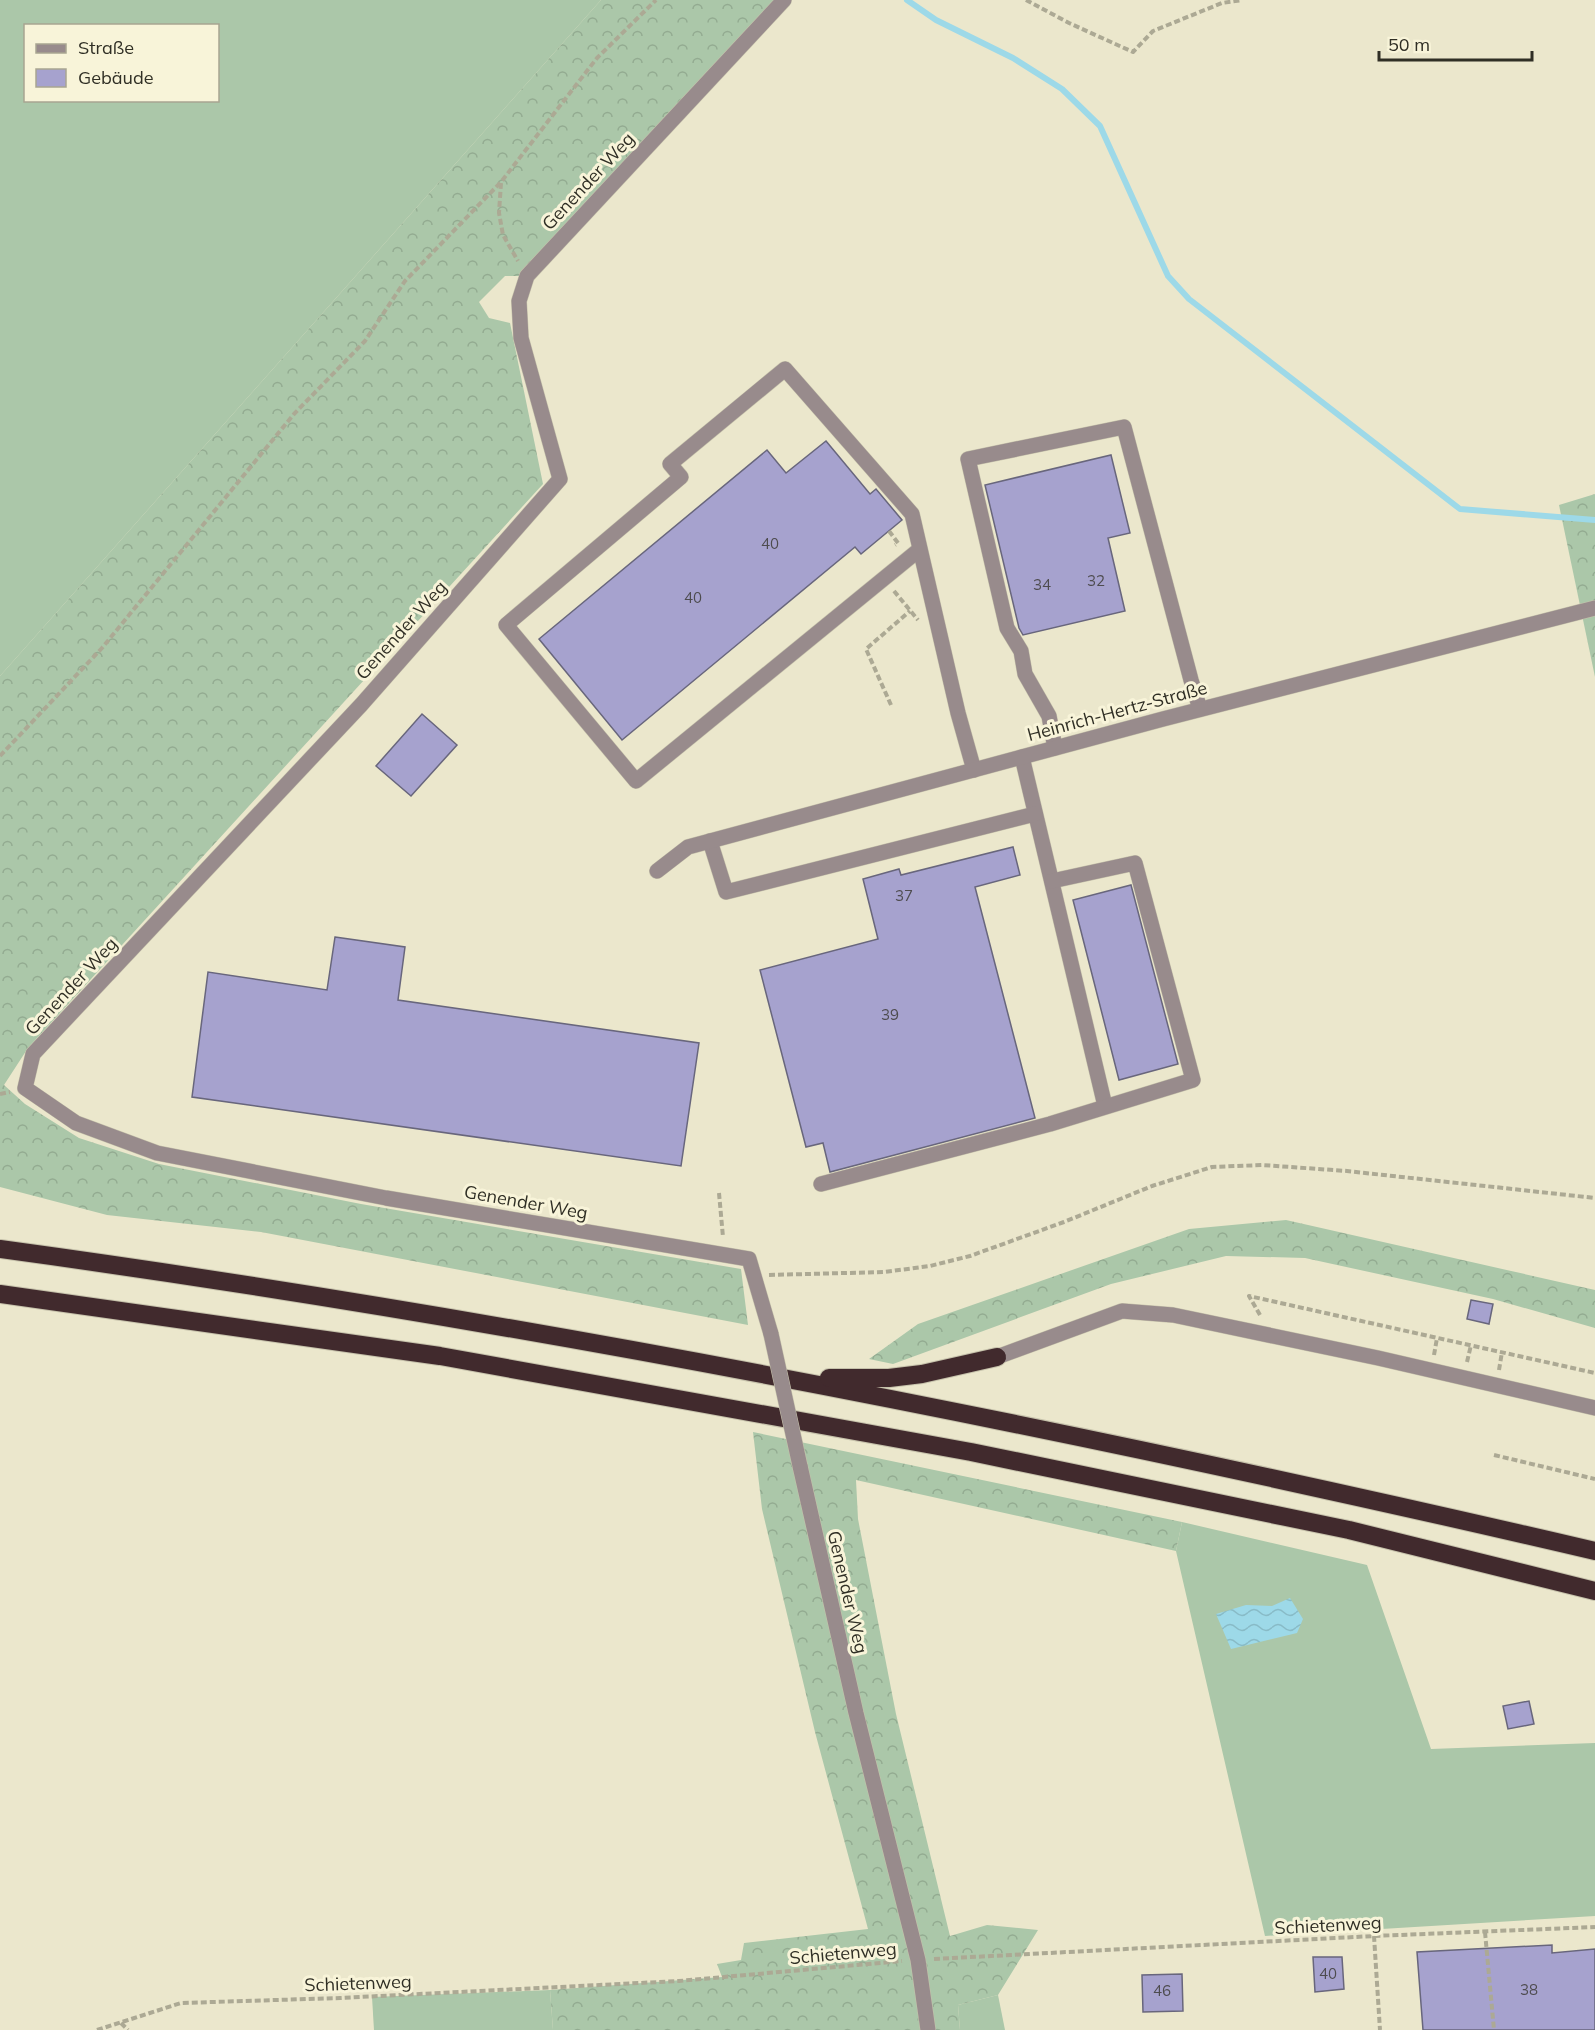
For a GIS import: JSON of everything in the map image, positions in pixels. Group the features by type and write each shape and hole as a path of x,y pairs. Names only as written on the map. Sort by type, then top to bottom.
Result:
{"highway":[{"path":"0,1249 380,1307 901,1400 1380,1501 1595,1551"},
{"path":"0,1294 440,1356 959,1450 1349,1530 1595,1591"},
{"path":"784,1378 889,1378 922,1374 997,1357"}],"street":[{"name":"Genender Weg","path":"784,0 527,276 519,301 521,338 560,480 361,705 33,1054 25,1088 76,1123 157,1153 386,1198 749,1259 771,1334 856,1713 918,1960 928,2030"},
{"path":"920,549 636,781 506,625 681,477 670,464 785,369 912,514 958,713 974,770"},
{"path":"1055,748 1049,716 1025,674 1021,651 1007,628 968,459 1124,427 1200,709"},
{"name":"Heinrich-Hertz-Straße","path":"657,871 688,847 1200,709 1595,608"},
{"path":"1022,757 1105,1106"},
{"path":"710,841 726,892 1035,814"},
{"path":"821,1184 1050,1124 1193,1080 1135,863 1052,882"},
{"path":"997,1357 1122,1311 1173,1315 1378,1358 1595,1408"}],"path":[{"path":"0,756 102,648 294,414 365,341 405,281 501,182 597,58 656,0"},
{"path":"1026,0 1069,23 1133,52 1153,31 1222,3 1242,0"},
{"path":"501,182 499,213 503,235 527,276"},
{"path":"891,705 866,649 910,611"},
{"path":"755,1276 884,1272 930,1266 970,1256 1152,1186 1212,1167 1262,1165 1347,1171 1595,1198"},
{"path":"719,1193 725,1256"},
{"path":"1262,1334 1263,1319 1249,1296 1595,1373"},
{"path":"1494,1455 1595,1479"},
{"name":"Schietenweg","path":"97,2030 181,2003 340,1998 679,1981 918,1960 1595,1927"},
{"path":"1485,1932 1494,2030"},
{"path":"1374,1936 1380,2030"},
{"path":"120,2023 128,2030"}],"green space":[{"path":"0,0 601,0 0,676"},
{"path":"601,0 782,0 527,276 505,276 479,302 489,318 510,323 543,484 28,1048 4,1085 25,1104 79,1138 159,1164 361,1204 741,1269 748,1325 261,1232 107,1215 0,1187 0,676"},
{"path":"1595,494 1595,677 1559,505"},
{"path":"1286,1220 1595,1290 1595,1328 1493,1299 1305,1258 1226,1256 1111,1284 893,1364 869,1359 918,1324 1189,1229"},
{"path":"753,1432 1182,1522 1176,1551 856,1480 858,1519 896,1714 950,1936 987,1925 1038,1930 998,1995 958,2005 960,2030 553,2030 550,1990 722,1977 717,1964 741,1960 744,1943 868,1929 815,1732 762,1509"},
{"path":"1182,1522 1367,1565 1431,1749 1595,1743 1595,1916 1265,1936 1176,1551"},
{"path":"550,1990 553,2030 374,2030 372,1997"},
{"path":"998,1995 1005,2030 960,2030 958,2005"}],"water":[{"path":"1290,1598 1303,1619 1297,1633 1231,1649 1216,1614 1246,1605 1272,1606"}],"building":[{"path":"826,441 870,494 876,489 902,520 861,554 855,547 622,740 539,639 767,450 786,473"},
{"path":"1111,455 1130,533 1108,538 1125,611 1023,635 1019,628 985,485"},
{"path":"422,714 457,745 411,796 376,766"},
{"path":"1013,847 1020,875 975,887 1035,1118 830,1172 823,1143 806,1147 760,970 878,939 863,879 899,869 901,875"},
{"path":"1131,885 1178,1064 1119,1080 1073,900"},
{"path":"335,937 405,947 398,1000 699,1043 681,1166 192,1097 208,972 327,990"},
{"path":"1471,1300 1493,1304 1489,1324 1467,1319"},
{"path":"1529,1701 1534,1724 1508,1729 1503,1706"},
{"path":"1552,1945 1552,1953 1595,1949 1595,2030 1423,2030 1417,1952"},
{"path":"1313,1957 1342,1957 1344,1989 1315,1992"},
{"path":"1182,1974 1183,2011 1143,2012 1142,1975"}],"waterway":[{"path":"907,0 936,20 1013,58 1062,89 1100,126 1168,276 1189,299 1460,509 1595,520"}]}
